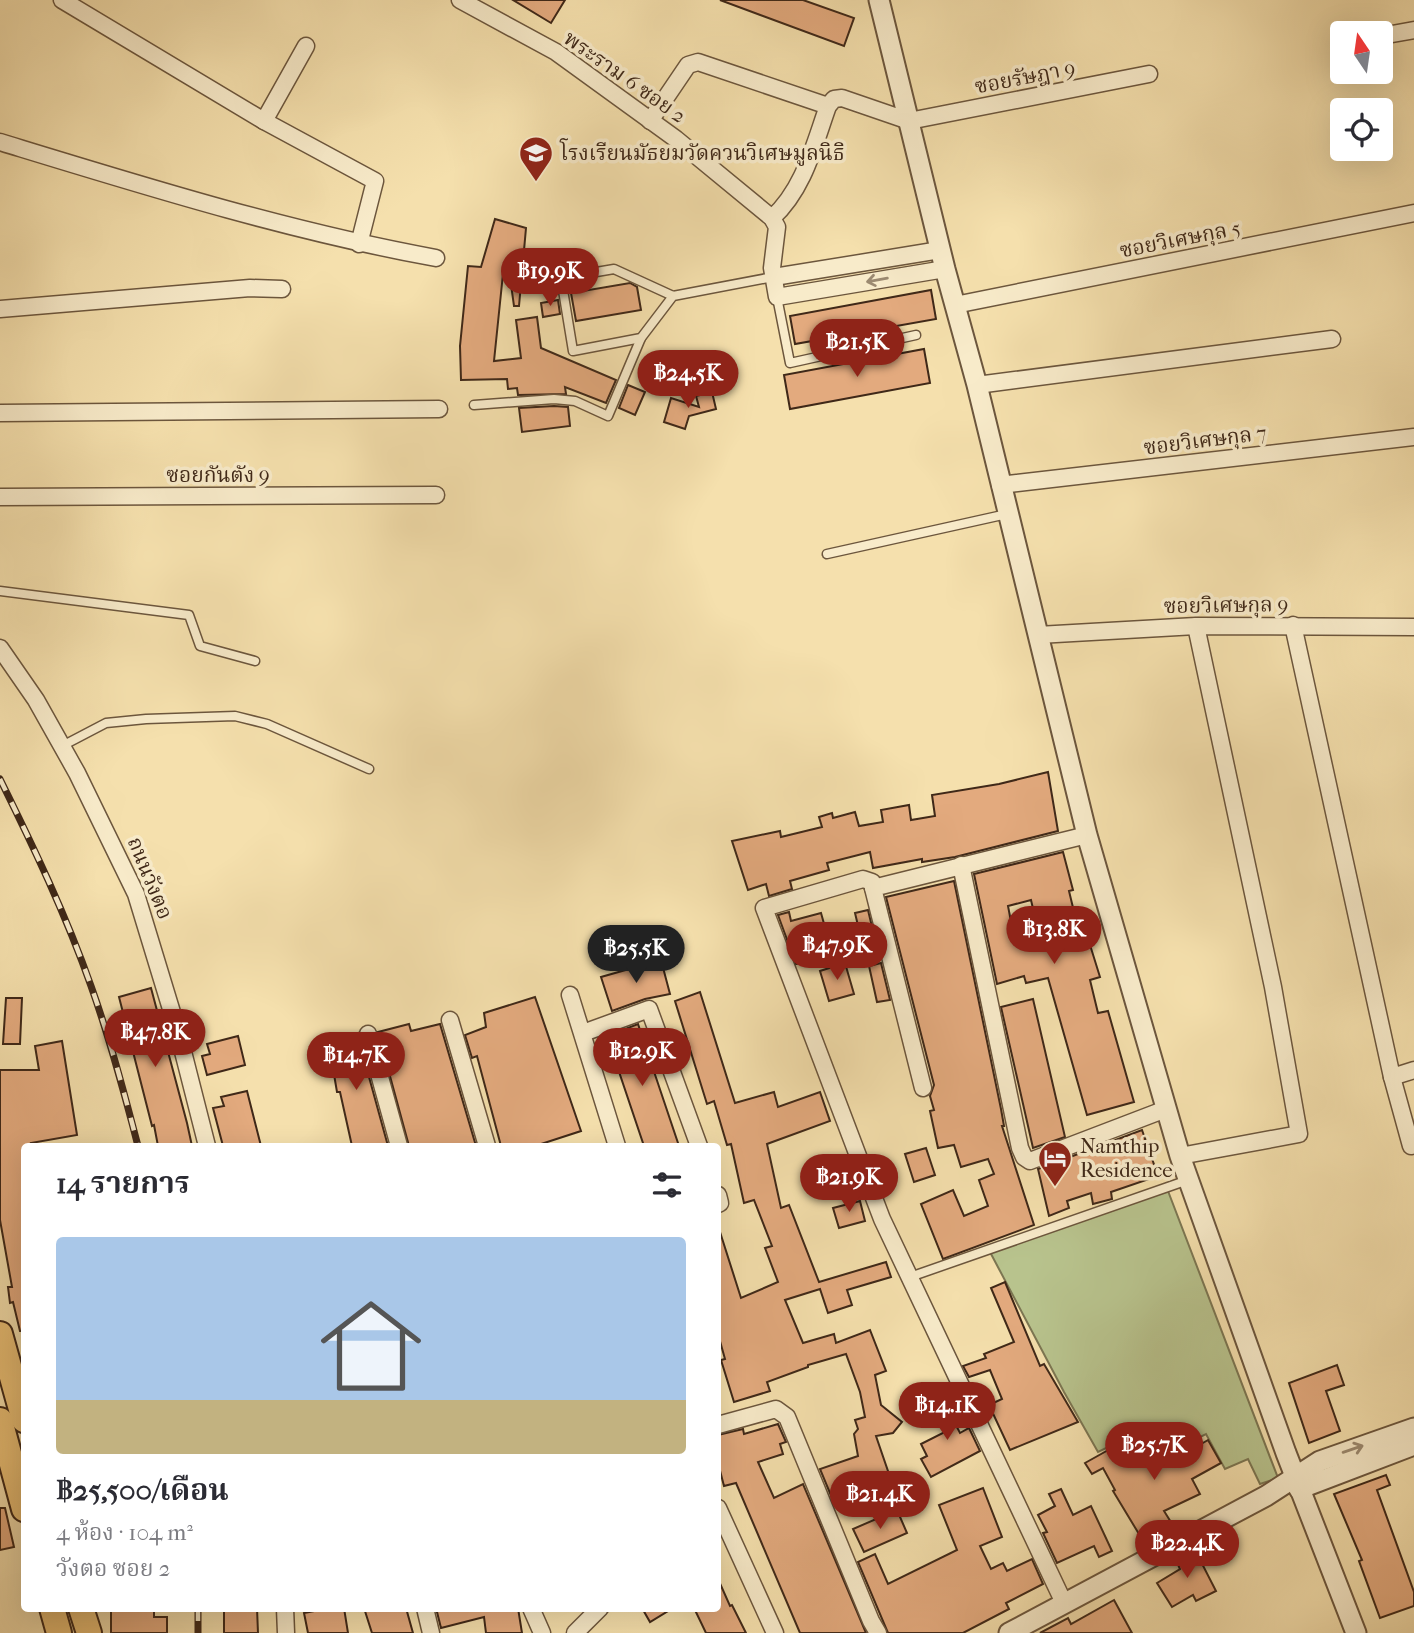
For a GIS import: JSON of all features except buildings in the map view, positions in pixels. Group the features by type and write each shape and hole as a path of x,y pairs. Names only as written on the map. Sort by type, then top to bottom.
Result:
{"main road":[{"path":"2,1349 21,1410"},
{"path":"0,1420 21,1497"},
{"path":"53,1612 59,1633"},
{"path":"82,1612 89,1633"}],"street":[{"path":"62,0 264,121 375,181 359,244"},
{"name":"พระราม 6 ซอย 2","path":"460,0 556,52 650,121 772,218"},
{"path":"879,0 1087,835 1180,1156 1297,1483 1356,1633"},
{"path":"1393,34 1414,30"},
{"path":"264,121 306,46"},
{"path":"650,121 688,65 698,62 828,106"},
{"name":"ซอยรัษฎา 9","path":"909,121 1149,74"},
{"path":"909,121 842,98 834,99 828,106 796,191 772,218 777,227 773,261 778,297 942,260"},
{"path":"0,142 167,193 359,244 436,258"},
{"name":"ซอยวิเศษกุล 5","path":"955,305 1414,213"},
{"path":"774,277 942,260"},
{"path":"0,309 250,288 282,289"},
{"path":"977,385 1332,340"},
{"path":"0,413 439,409"},
{"name":"ซอยวิเศษกุล 7","path":"1000,485 1414,437"},
{"name":"ซอยกันตัง 9","path":"0,497 436,495"},
{"path":"1293,625 1392,1077 1413,1148"},
{"path":"1180,1156 1299,1134 1273,988 1196,626"},
{"name":"ซอยวิเศษกุล 9","path":"1038,635 1196,626 1414,627"},
{"name":"ถนนวังตอ","path":"0,648 36,700 77,773 136,894 178,1032 206,1143"},
{"path":"873,888 1087,835"},
{"path":"961,865 1024,1157 1030,1161 1166,1108"},
{"path":"923,1088 872,881 863,879 764,908 882,1219 1064,1603"},
{"path":"570,995 616,1143"},
{"path":"583,1033 649,1009 698,1143"},
{"path":"450,1020 486,1143"},
{"path":"368,1034 398,1143"},
{"path":"1392,1077 1414,1070"},
{"path":"721,1424 776,1409 787,1417 878,1633"},
{"path":"1297,1483 1320,1461 1414,1428"},
{"path":"1009,1633 1266,1496 1297,1483 1414,1445"},
{"path":"721,1515 775,1633"},
{"path":"285,1612 286,1633"},
{"path":"426,1612 431,1633"},
{"path":"533,1612 542,1633"},
{"path":"575,1633 596,1612"}],"lane":[{"path":"641,338 573,351 561,278 614,269 673,296 774,277"},
{"path":"474,405 554,399 575,401 608,416 641,338 673,296"},
{"path":"778,297 790,363 916,335"},
{"path":"827,554 1007,514"},
{"path":"0,591 189,615 200,646 255,661"},
{"path":"62,746 106,723 234,716 267,724 369,769"},
{"path":"910,1277 1188,1180"}],"green space":[{"path":"1168,1191 1278,1478 1260,1484 1248,1459 1225,1469 1206,1434 1148,1463 1129,1437 1098,1452 990,1252"}],"railway":[{"path":"0,779 81,959 111,1046 137,1143"},
{"path":"198,1612 198,1633"}],"place":[{"name":"โรงเรียนมัธยมวัดควนวิเศษมูลนิธิ","path":"536,183"},
{"name":"Namthip Residence","path":"1055,1188"}]}
